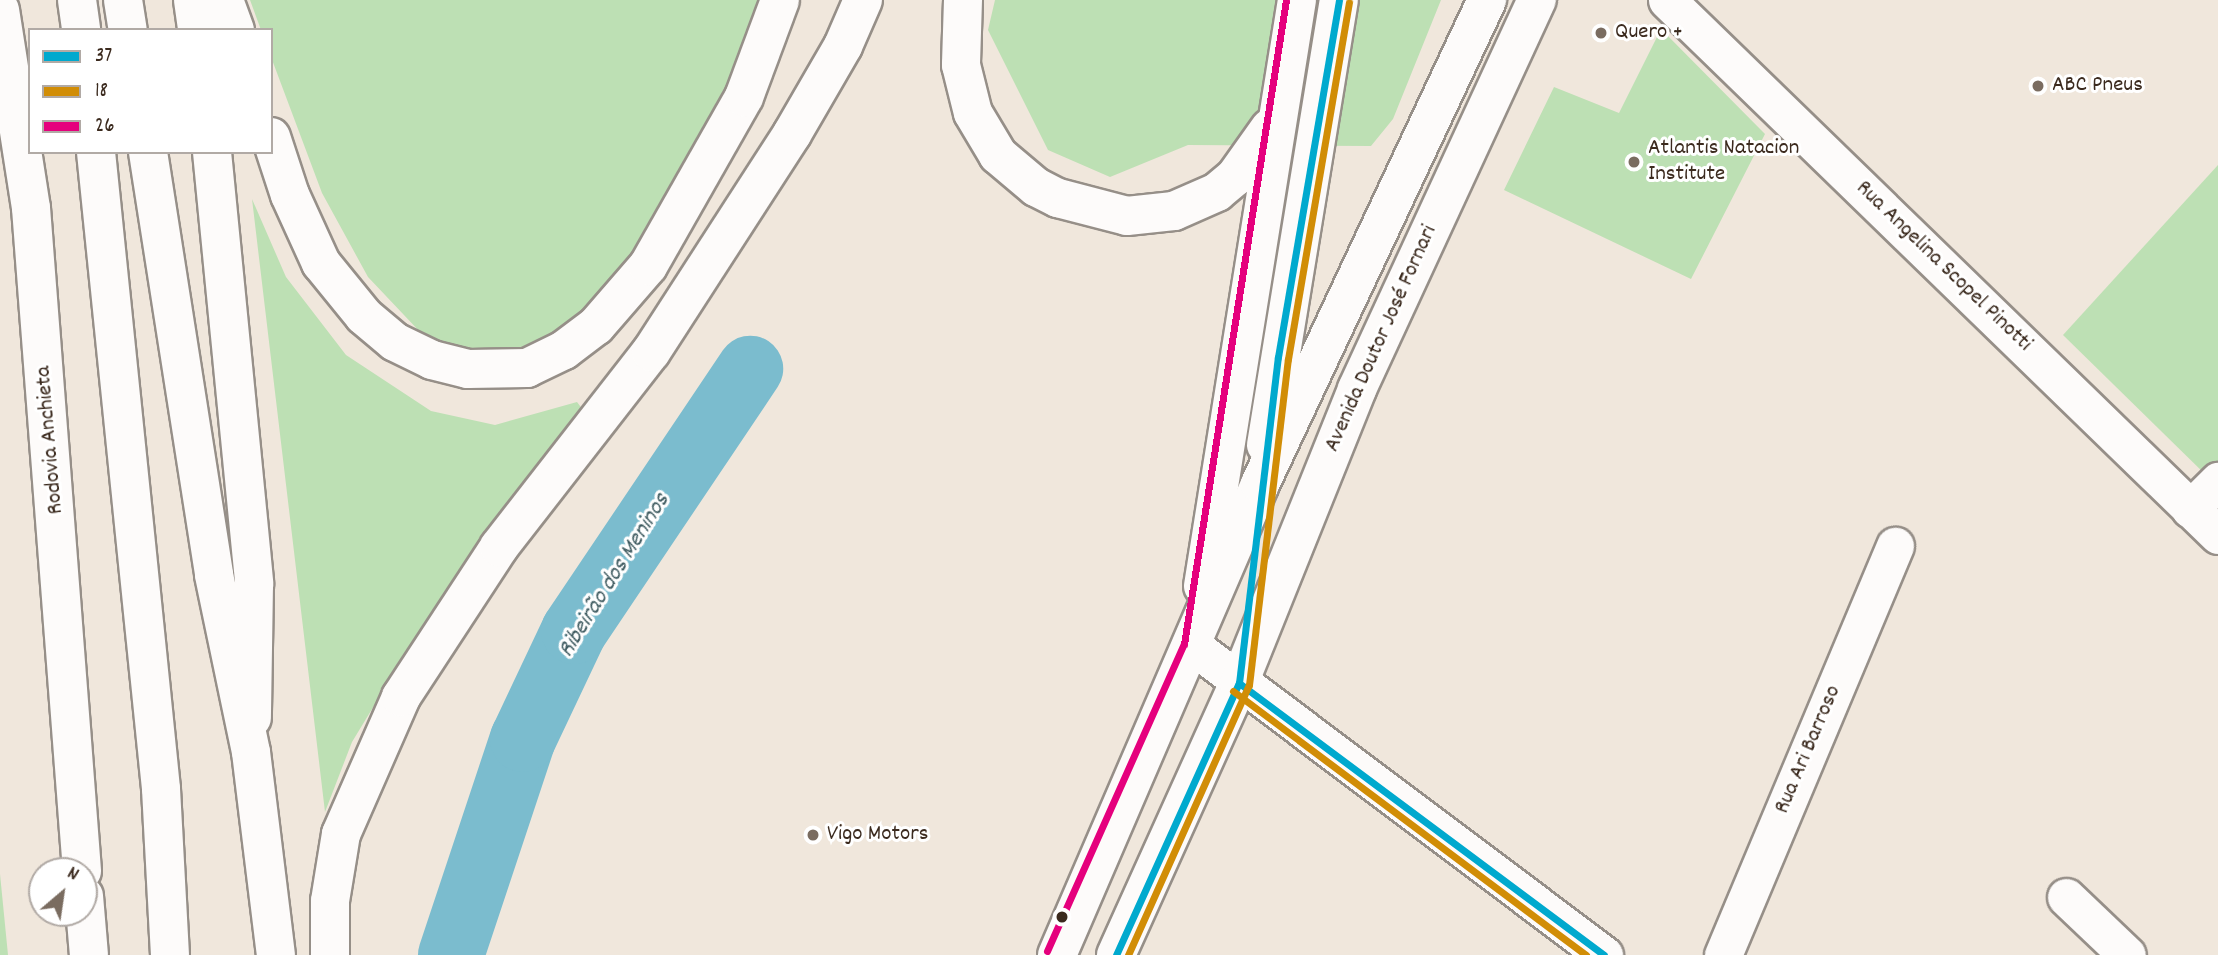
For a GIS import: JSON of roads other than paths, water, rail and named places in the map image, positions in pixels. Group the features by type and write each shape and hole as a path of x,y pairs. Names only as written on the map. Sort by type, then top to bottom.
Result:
{"main road":[{"path":"77,0 81,28"},
{"path":"123,0 128,28"},
{"path":"193,0 197,28"},
{"path":"224,0 234,28"},
{"path":"273,143 290,195 321,263 364,316 395,342 432,359 468,369 527,368 564,350 596,326 648,266 744,97 780,0"},
{"path":"843,46 844,0"},
{"path":"330,955 330,901 341,834 401,697 499,547 651,352 843,46 863,0"},
{"path":"963,0 961,65 969,102 984,135 998,155 1036,187 1082,206 1127,216 1196,203 1217,192 1251,160 1280,100"},
{"path":"1194,647 1297,0"},
{"path":"1260,484 1319,106 1339,0"},
{"name":"Avenida Doutor José Fornari","path":"1057,955 1194,647 1260,484 1487,0"},
{"name":"Avenida Doutor José Fornari","path":"1116,955 1239,683 1357,389 1536,0"},
{"name":"Rodovia Anchieta","path":"0,10 31,208 81,857"},
{"path":"96,154 162,789 170,955"},
{"path":"148,154 214,575 251,752 276,955"},
{"path":"212,154 254,584 251,752"},
{"name":"Avenida Doutor José Fornari","path":"1239,683 1260,484"},
{"path":"75,955 80,927"},
{"path":"87,927 89,955"}],"street":[{"name":"Rua Angelina Scopel Pinotti","path":"1667,0 2218,535"},
{"path":"2190,509 2218,481"},
{"name":"Rua Ari Barroso","path":"1723,955 1895,546"},
{"path":"1194,647 1604,955"},
{"path":"2066,897 2127,955"}],"waterway":[{"name":"Ribeirão dos Meninos","path":"451,955 523,739 574,631 750,369"}],"place":[{"name":"Quero +","path":"1601,33"},
{"name":"ABC Pneus","path":"2038,86"},
{"name":"Atlantis Natacion Institute","path":"1634,162"},
{"name":"Vigo Motors","path":"813,835"}]}
